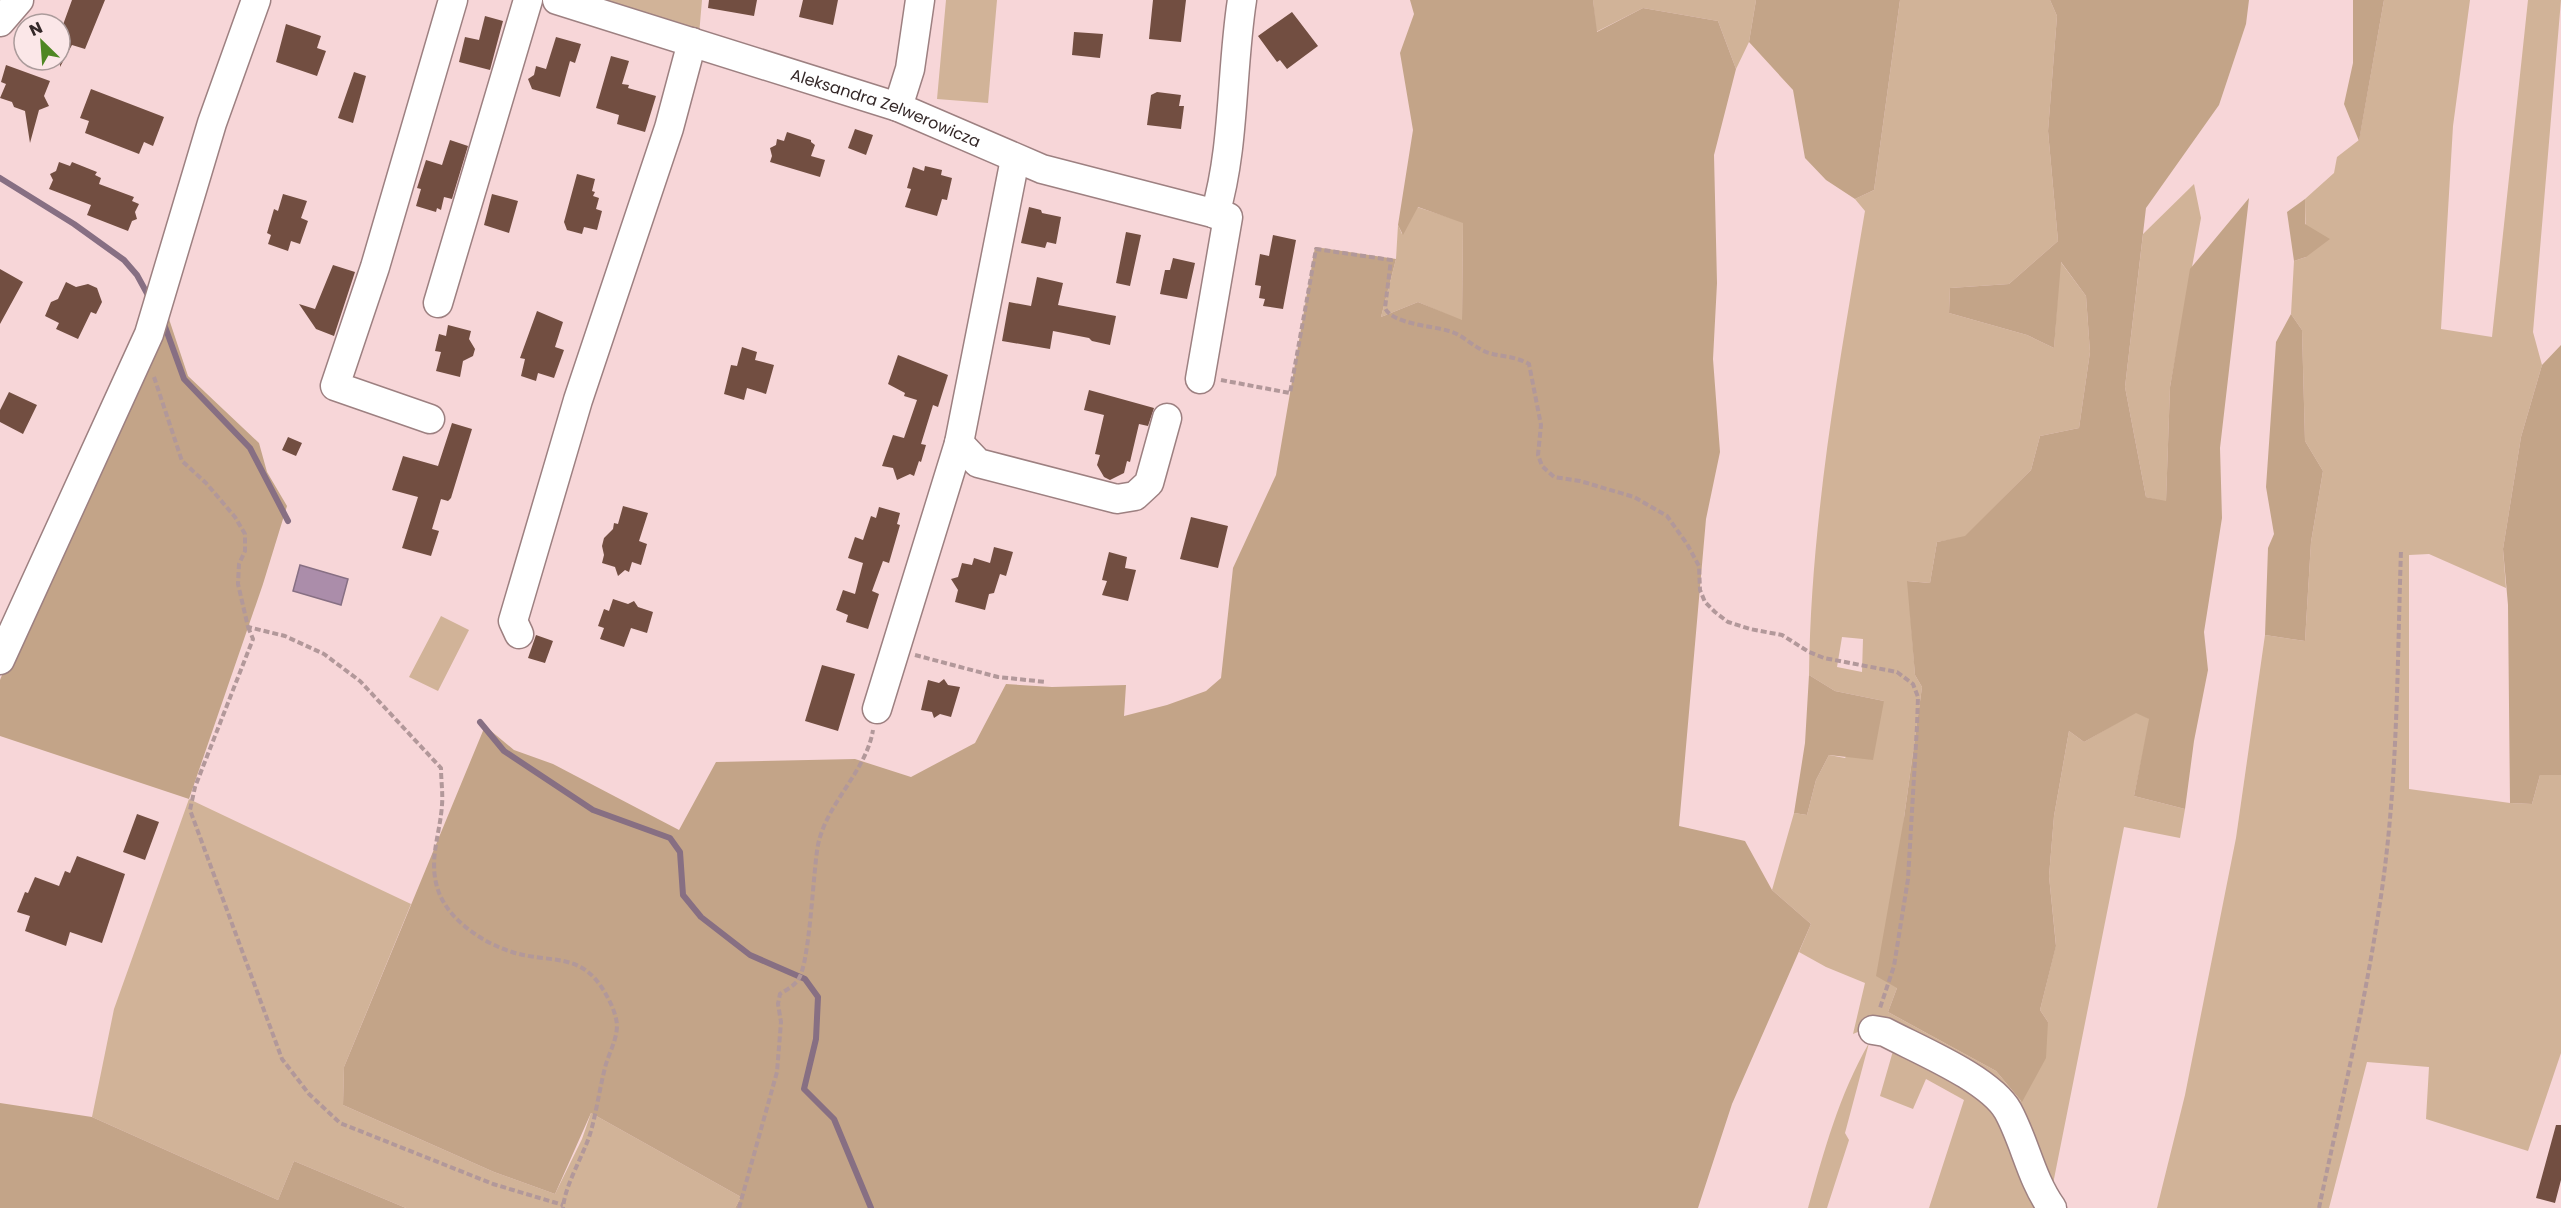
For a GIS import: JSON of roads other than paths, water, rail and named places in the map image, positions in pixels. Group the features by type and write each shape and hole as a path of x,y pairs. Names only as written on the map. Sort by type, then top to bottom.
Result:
{"street":[{"path":"0,22 19,0"},
{"path":"0,660 149,334 212,123 256,0"},
{"path":"430,419 335,386 375,267 453,0"},
{"path":"438,303 528,0"},
{"name":"Aleksandra Zelwerowicza","path":"557,0 898,107 1042,169 1215,214"},
{"path":"898,107 910,69 920,0"},
{"path":"1200,379 1228,217 1215,214 1223,186 1242,0"},
{"path":"519,634 513,621 516,610 578,400 669,128 692,42"},
{"path":"877,709 959,443 1015,159"},
{"path":"959,443 978,463 1117,499 1135,496 1149,483 1167,418"},
{"path":"1873,1030 1886,1032 1980,1083 2000,1098 2008,1111 2039,1186 2052,1208"}],"waterway":[{"path":"0,178 74,224 124,260 137,275 149,297"},
{"path":"164,324 184,379 250,448 288,521"},
{"path":"480,722 504,751 593,810 670,838 680,852 683,895 701,917 750,955 805,979 818,997 816,1039 804,1089 834,1119 871,1208"}]}
